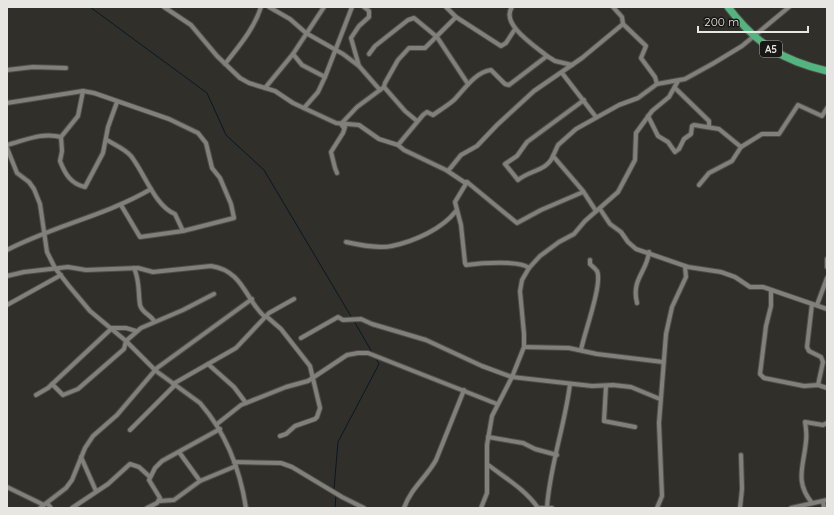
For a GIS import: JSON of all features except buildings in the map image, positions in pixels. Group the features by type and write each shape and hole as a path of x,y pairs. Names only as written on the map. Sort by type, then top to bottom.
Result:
{"highway":[{"name":"A5","path":"728,7 739,22 754,36 792,61 827,71"}],"street":[{"path":"164,7 191,25 225,64 240,78 249,83 274,91 304,108 341,124 344,128"},
{"path":"225,64 258,18 261,7"},
{"path":"269,7 290,19 306,33 359,66 380,90"},
{"path":"265,88 293,54 324,7"},
{"path":"304,108 318,92 352,7"},
{"path":"359,66 351,38 359,26 369,17 369,11 364,7"},
{"path":"446,7 456,17 501,46 506,43 515,29"},
{"path":"505,7 510,9 509,21 515,29 547,56 555,61 572,65"},
{"path":"613,7 622,17 623,24 646,46 641,58 655,77 657,84"},
{"path":"584,100 527,142 517,156 505,164 518,180 526,173 542,169 550,162 554,150 558,144 576,129 625,102 638,98 657,84 678,81 742,46 789,7"},
{"path":"341,124 357,107 384,87 388,77 409,48 425,48 456,17"},
{"path":"369,54 375,46 412,18 419,20 437,37 468,84"},
{"path":"448,171 461,155 477,146 534,91 562,73 623,24"},
{"path":"293,54 302,66 325,77"},
{"path":"398,145 417,121 428,112 433,115 446,106 468,84 484,73 491,70 505,84 509,85 547,56"},
{"path":"7,70 33,67 66,68"},
{"path":"562,73 596,117"},
{"path":"481,508 487,493 488,437 491,420 497,404 512,377 524,347 520,291 522,280 530,268 551,248 574,234 598,210 615,196 624,183 635,160 636,132 656,107 666,100 675,88 678,81"},
{"path":"384,87 405,111 417,121"},
{"path":"675,88 709,121 709,126"},
{"path":"83,91 78,116 62,137 60,161 69,179 85,187 103,152 107,140 108,127 117,102"},
{"path":"7,103 83,91 94,93 181,124 198,133 206,143 212,168 220,178 232,204 234,218 183,231 140,236 121,205"},
{"path":"699,185 709,173 732,161 741,147 762,134 779,134 798,104 822,116 827,108"},
{"path":"648,116 658,136 668,142 675,152 679,149 684,139 691,134 692,126 709,126 722,130 741,147"},
{"path":"341,124 347,123 359,125 379,139 398,145 404,150 448,171 464,182 468,182 517,224 541,210 583,192"},
{"path":"337,173 334,168 331,152 343,133 347,123"},
{"path":"62,137 50,134 7,146 17,173 29,182 34,189 40,204 47,252 55,268 90,311 126,341 156,370 200,403 217,424 235,464 246,508"},
{"path":"107,140 131,156 149,183 160,204 169,212 175,214 183,231"},
{"path":"553,156 610,224 621,232 631,246 649,252 660,258 686,266 721,272 735,277 750,287 763,287 827,309"},
{"path":"468,182 455,199 456,211 461,225 466,264 480,262 521,263 530,268"},
{"path":"7,250 78,219 121,205 151,189"},
{"path":"346,242 358,245 392,246 433,230 456,211"},
{"path":"637,303 635,295 637,280 648,258 649,252"},
{"path":"581,350 583,337 590,318 598,278 597,271 590,264 590,260"},
{"path":"7,276 24,272 68,267 86,270 134,268 153,272 192,266 218,267 237,279 252,298 258,311 281,329 310,366 320,408 317,417 304,424 295,426 286,434 280,436"},
{"path":"657,508 662,496 658,435 663,362 672,307 686,277 686,266"},
{"path":"134,268 140,287 140,305 154,321"},
{"path":"7,305 61,275"},
{"path":"818,385 823,362 821,357 808,351 807,347 814,304 827,278"},
{"path":"771,290 771,306 766,326 760,374 764,378 804,386 818,385 827,388"},
{"path":"52,384 63,395 74,391 124,349 126,341 136,331 154,321 183,310 214,294"},
{"path":"40,508 66,488 72,480 81,457 92,436 112,420 157,368 198,336 252,298"},
{"path":"130,430 174,384 241,344 266,316 294,299"},
{"path":"300,338 338,317 343,320 361,319 372,324 426,340 482,366 512,377 570,384 631,387 660,399"},
{"path":"36,395 52,384 111,328 126,328 136,331"},
{"path":"524,347 569,348 663,362"},
{"path":"217,424 237,408 286,387 314,378 347,355 358,353 368,354 497,404"},
{"path":"208,364 234,387 246,404"},
{"path":"547,507 548,488 564,426 570,384"},
{"path":"606,386 604,421 635,427"},
{"path":"404,508 414,487 436,460 464,390"},
{"path":"812,503 804,493 802,479 802,466 806,440 805,422 823,425 827,423"},
{"path":"159,501 158,494 151,484 150,477 155,468 162,461 220,429"},
{"path":"488,437 523,443 535,449 557,455"},
{"path":"179,452 200,481"},
{"path":"740,508 742,489 741,454"},
{"path":"81,457 96,491"},
{"path":"72,508 131,463 139,467 150,477"},
{"path":"147,508 159,501 174,500 200,481 235,464 282,463 292,467 335,493 364,508"},
{"path":"487,464 533,500 538,508 552,508"},
{"path":"7,487 46,504 51,508"},
{"path":"791,508 825,500 824,508"}],"waterway":[{"path":"90,7 207,93 226,135 264,170 352,318"},
{"path":"354,321 372,352"},
{"path":"334,489 338,442 379,364 376,359"},
{"path":"335,508 336,495"}]}
